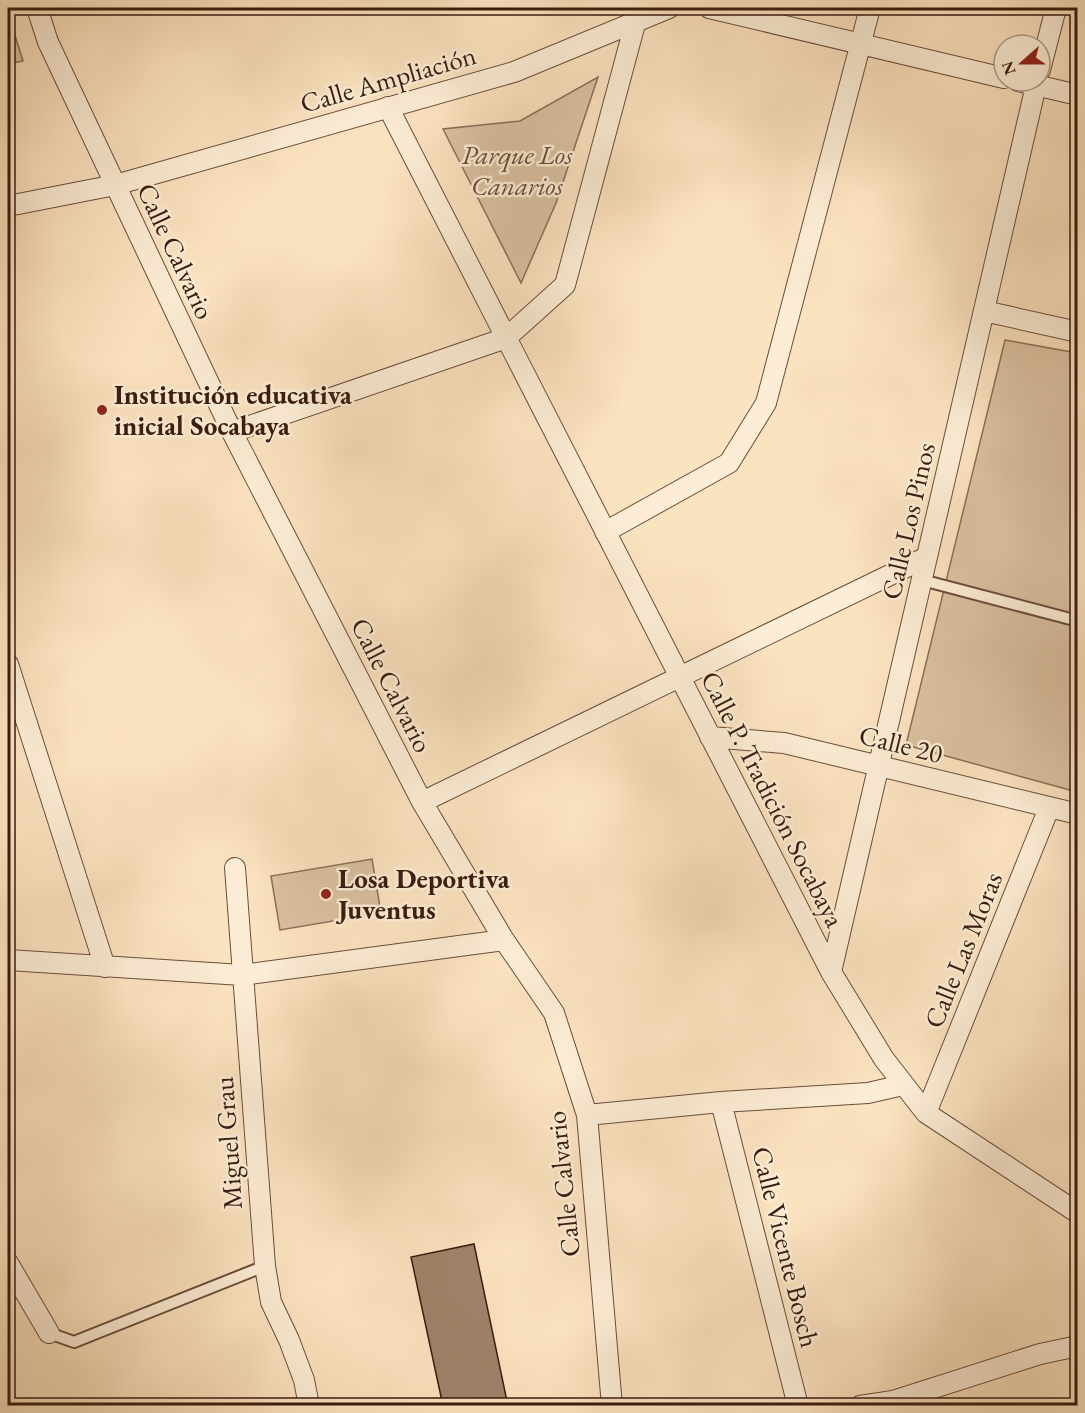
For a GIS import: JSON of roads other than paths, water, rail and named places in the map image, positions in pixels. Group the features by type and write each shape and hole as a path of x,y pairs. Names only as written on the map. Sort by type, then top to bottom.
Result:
{"street":[{"name":"Calle Calvario","path":"37,8 48,42 232,432 422,802 504,939 554,1013 587,1115 612,1406"},
{"name":"Calle Ampliación","path":"8,206 115,184 514,72 669,8"},
{"path":"709,8 992,75"},
{"path":"605,532 729,463 766,403 870,8"},
{"name":"Calle Los Pinos","path":"1048,33 1056,8"},
{"path":"232,432 506,338 565,285 636,20"},
{"path":"1052,86 1077,95"},
{"name":"Calle Los Pinos","path":"831,972 984,311 1030,93"},
{"name":"Calle P. Tradición Socabaya","path":"388,107 831,972 884,1059 926,1113 1077,1213"},
{"path":"984,311 1077,332"},
{"path":"422,802 927,557"},
{"path":"8,664 105,967"},
{"name":"Calle 20","path":"710,737 784,743 1077,814"},
{"name":"Calle Las Moras","path":"926,1113 1049,807"},
{"name":"Miguel Grau","path":"236,868 265,1266 271,1302 304,1380 309,1406"},
{"path":"8,960 242,975 504,939"},
{"path":"587,1115 721,1102 868,1093 903,1085"},
{"name":"Calle Vicente Bosch","path":"721,1102 798,1406"},
{"path":"8,1263 49,1333"},
{"path":"860,1406 893,1401 1040,1354 1077,1346"}],"lane":[{"path":"922,580 1077,621"},
{"path":"49,1333 74,1342 265,1266"}],"place":[{"name":"Institución educativa inicial Socabaya","path":"102,410"},
{"name":"Losa Deportiva Juventus","path":"326,894"}],"park label":[{"name":"Parque Los Canarios","path":"517,170"}]}
